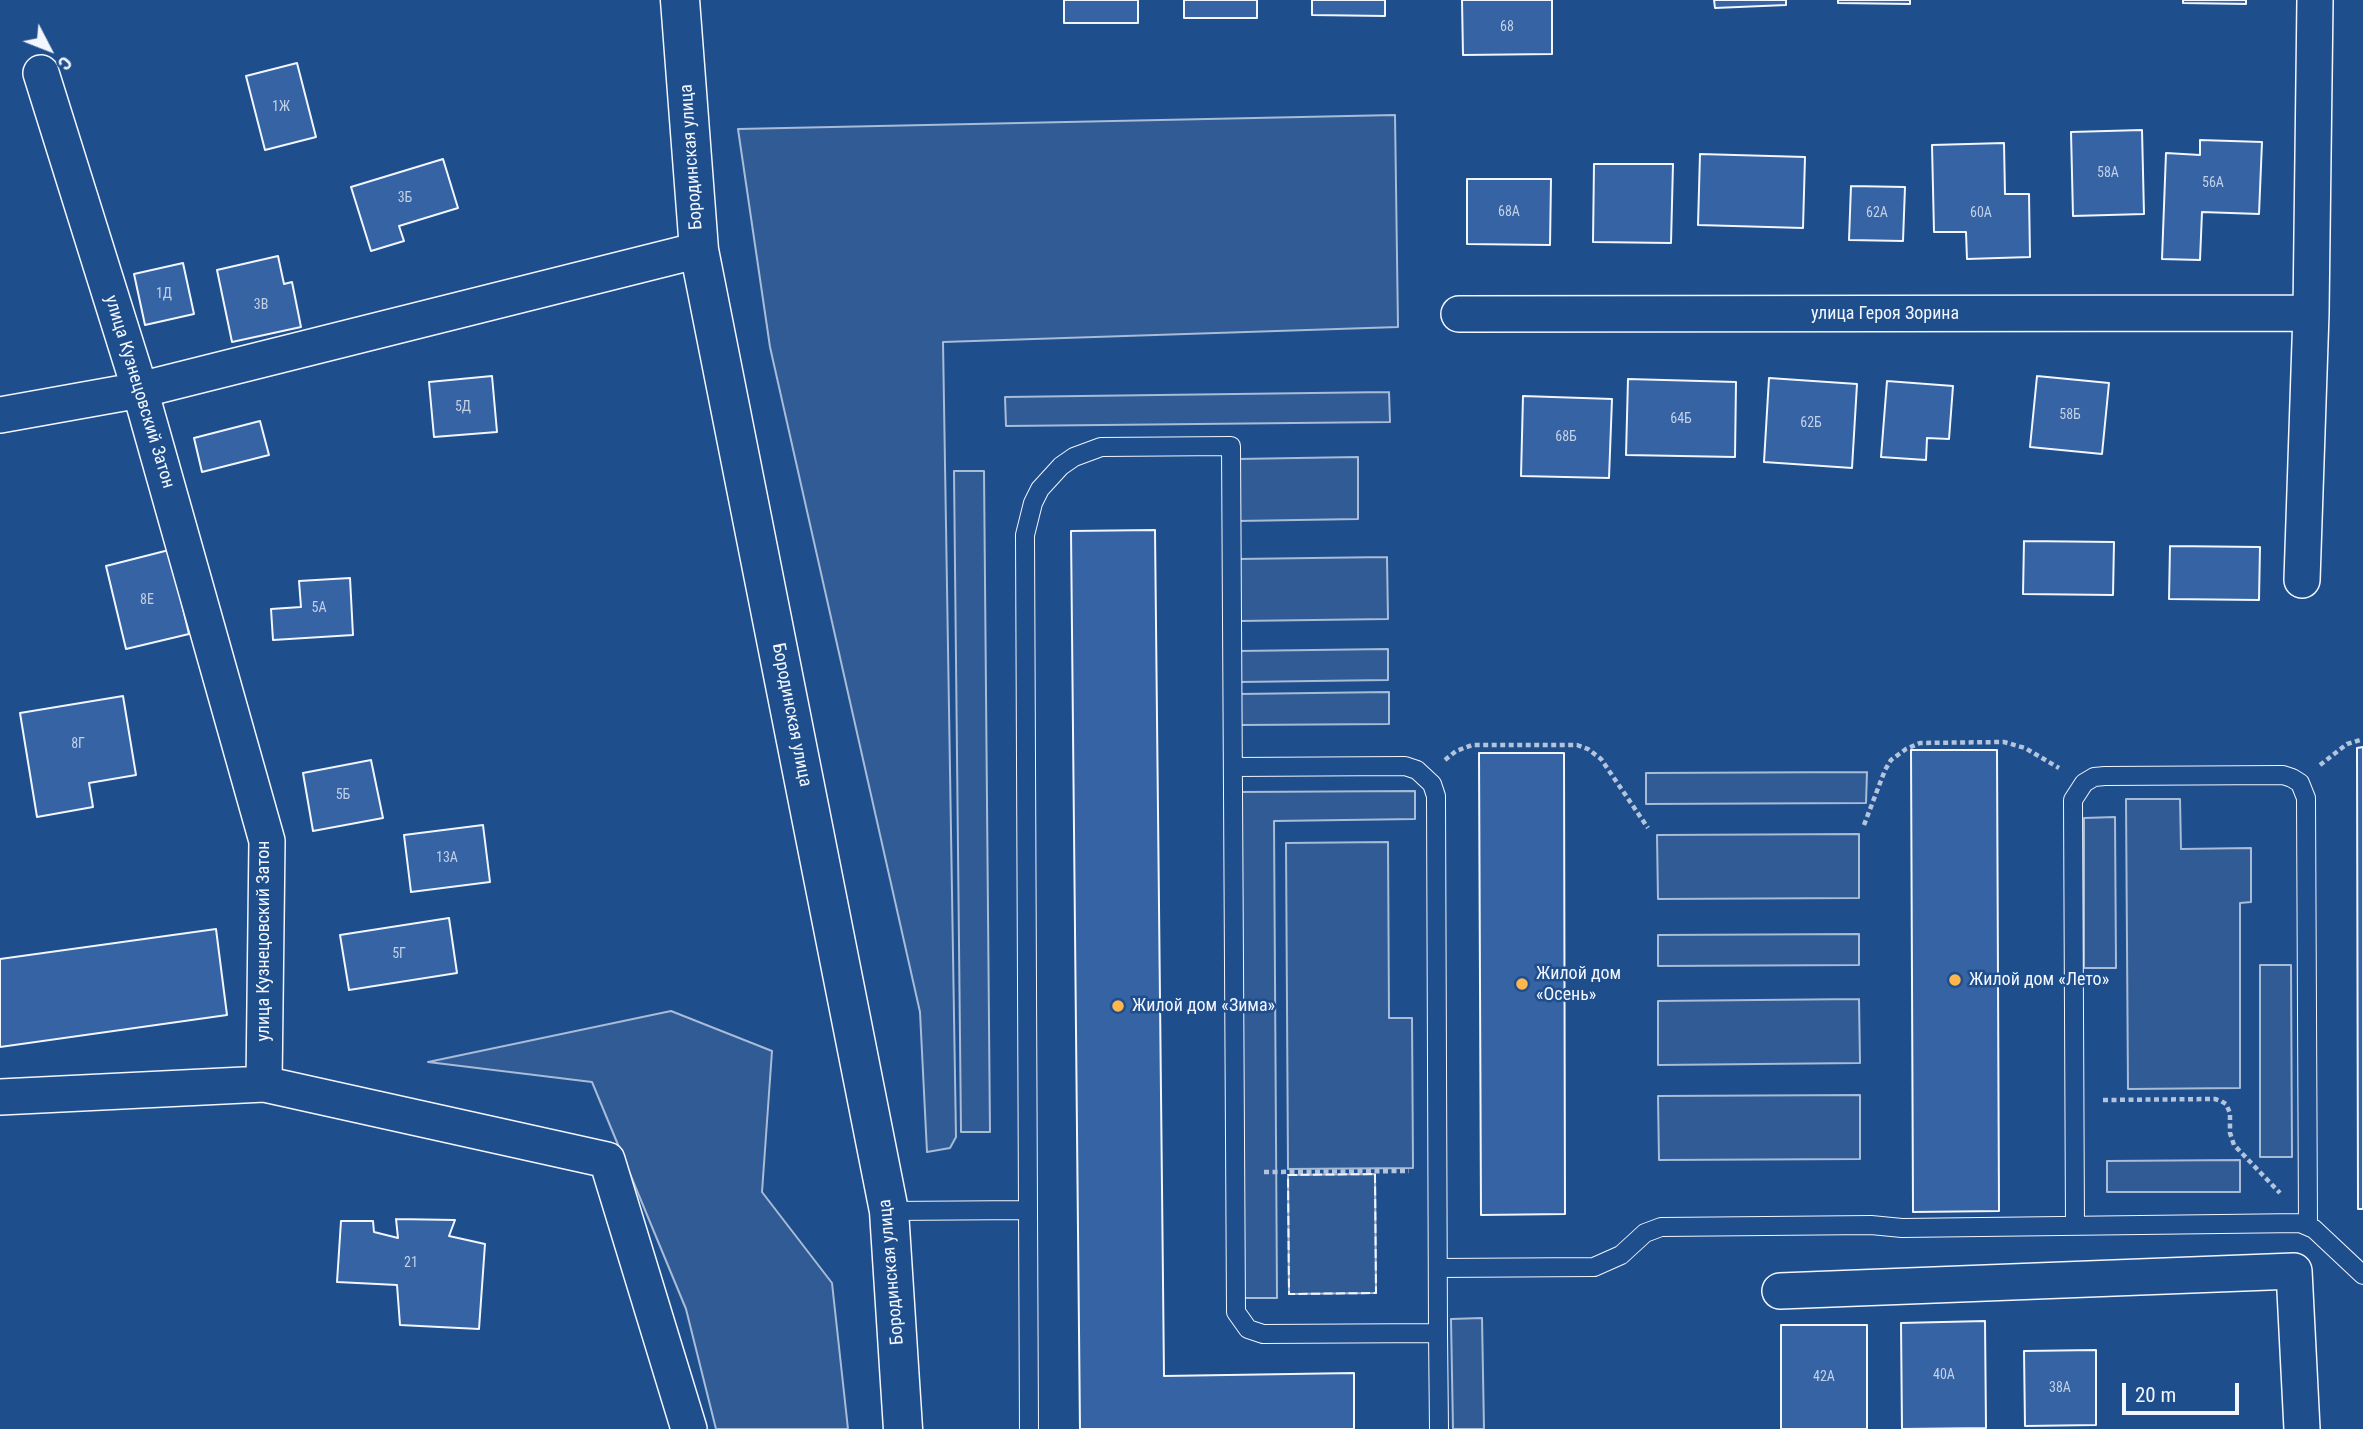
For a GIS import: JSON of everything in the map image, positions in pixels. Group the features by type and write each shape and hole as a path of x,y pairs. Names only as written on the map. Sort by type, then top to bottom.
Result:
{"street":[{"name":"Бородинская улица","path":"680,0 699,250 889,1211 903,1429"},
{"path":"2302,580 2311,313 2315,0"},
{"name":"улица Кузнецовский Затон","path":"41,73 140,390 267,841 264,1084"},
{"path":"0,415 140,390 699,250"},
{"name":"улица Героя Зорина","path":"1459,314 2311,313"},
{"path":"0,1097 264,1084 607,1160 688,1429"},
{"path":"1780,1291 2294,1272 2302,1429"}],"lane":[{"path":"1029,1429 1025,535 1027,519 1040,489 1050,476 1074,457 1101,447 1231,446 1236,1312 1248,1329 1263,1334 1438,1333"},
{"path":"1233,768 1405,766 1425,776 1432,784 1436,796 1438,1429"},
{"path":"2075,1226 2073,800 2084,783 2094,777 2283,775 2300,783 2306,798 2308,1226"},
{"path":"889,1211 1028,1210"},
{"path":"1438,1268 1594,1267 1621,1255 1645,1233 1661,1227 2288,1223 2315,1229 2363,1275"}],"path":[{"path":"2300,783 2339,749 2363,739"},
{"path":"1864,825 1891,760 1906,748 1920,743 2016,744 2084,783"},
{"path":"1425,776 1457,751 1472,746 1577,745 1601,759 1648,828"},
{"path":"2074,1100 2221,1101 2228,1109 2231,1139 2238,1151 2308,1226"},
{"path":"1235,1172 1438,1171"}],"shaded area":[{"path":"1395,115 1398,327 943,342 956,1137 950,1148 927,1152 920,1012 770,347 738,129"},
{"path":"1389,392 1390,422 1006,426 1005,397"},
{"path":"1358,457 1358,519 1237,521 1237,459"},
{"path":"954,471 984,471 990,1132 961,1132"},
{"path":"1387,557 1388,619 1239,621 1238,559"},
{"path":"1388,649 1388,680 1239,682 1238,651"},
{"path":"1389,692 1389,724 1240,725 1239,694"},
{"path":"1867,772 1866,803 1646,804 1646,773"},
{"path":"1415,791 1415,819 1274,821 1277,1298 1241,1298 1239,792"},
{"path":"2126,799 2180,799 2181,849 2251,848 2251,902 2240,903 2240,1088 2128,1089"},
{"path":"2115,817 2116,968 2084,968 2084,818"},
{"path":"1859,834 1859,898 1658,899 1657,835"},
{"path":"1388,842 1389,1018 1412,1018 1413,1168 1288,1169 1286,843"},
{"path":"1859,934 1859,965 1658,966 1658,935"},
{"path":"2260,965 2291,965 2292,1157 2260,1157"},
{"path":"1859,999 1860,1063 1658,1065 1658,1001"},
{"path":"671,1011 772,1051 762,1192 832,1283 848,1429 716,1429 686,1309 592,1082 428,1062"},
{"path":"1860,1095 1860,1159 1659,1160 1658,1096"},
{"path":"2240,1160 2240,1192 2107,1192 2107,1161"},
{"path":"1375,1174 1376,1293 1289,1294 1288,1175"},
{"path":"1482,1318 1484,1429 1453,1429 1451,1319"}],"building":[{"path":"1064,0 1138,0 1138,23 1064,23"},
{"path":"1184,0 1257,0 1257,18 1184,18"},
{"path":"1312,0 1385,0 1385,16 1312,15"},
{"path":"1462,0 1552,0 1552,54 1463,55"},
{"path":"1714,0 1786,0 1786,5 1715,8"},
{"path":"1838,0 1910,0 1910,4 1838,3"},
{"path":"2183,0 2246,0 2246,4 2183,3"},
{"path":"297,63 316,137 265,150 246,76"},
{"path":"2142,130 2144,214 2073,216 2071,132"},
{"path":"2200,140 2262,142 2259,214 2202,212 2200,260 2162,259 2166,153 2200,155"},
{"path":"2004,143 2005,194 2029,194 2030,257 1967,259 1966,232 1934,232 1932,145"},
{"path":"1700,154 1805,157 1803,228 1698,225"},
{"path":"443,159 458,208 399,226 404,241 371,251 351,187"},
{"path":"1594,164 1673,164 1671,243 1593,242"},
{"path":"1467,179 1551,179 1550,245 1467,244"},
{"path":"1851,186 1905,187 1903,241 1849,240"},
{"path":"278,256 284,284 292,282 301,327 232,342 217,270"},
{"path":"183,263 194,314 145,325 134,274"},
{"path":"492,376 497,432 434,437 429,382"},
{"path":"2037,376 2109,383 2102,454 2030,447"},
{"path":"1769,378 1857,384 1852,468 1764,462"},
{"path":"1628,379 1736,382 1735,457 1626,455"},
{"path":"1887,381 1953,386 1949,439 1927,438 1926,460 1881,457"},
{"path":"1523,396 1612,399 1609,478 1521,476"},
{"path":"260,421 269,455 202,472 194,438"},
{"name":"Жилой дом «Зима»","path":"1155,530 1164,1376 1354,1373 1354,1429 1080,1429 1071,531"},
{"path":"2024,541 2114,542 2113,595 2023,594"},
{"path":"2170,546 2260,547 2259,600 2169,599"},
{"path":"169,550 189,634 126,649 106,566"},
{"path":"350,578 353,635 273,640 271,609 301,607 299,581"},
{"path":"123,696 136,775 89,783 93,807 37,817 20,713"},
{"path":"2363,747 2363,1209 2358,1209 2357,748"},
{"name":"Жилой дом «Лето»","path":"1911,750 1997,750 1999,1211 1913,1212"},
{"name":"Жилой дом «Осень»","path":"1479,753 1564,753 1565,1214 1481,1215"},
{"path":"371,760 383,818 313,831 303,773"},
{"path":"483,825 490,882 411,892 404,835"},
{"path":"449,918 457,973 349,990 340,935"},
{"path":"216,929 227,1015 0,1047 0,959"},
{"path":"396,1219 455,1220 449,1236 485,1244 479,1329 400,1325 397,1285 337,1282 341,1221 373,1221 374,1232 398,1238"},
{"path":"1985,1321 1986,1428 1902,1429 1901,1323"},
{"path":"1781,1325 1867,1325 1867,1429 1781,1429"},
{"path":"2096,1350 2096,1425 2025,1426 2024,1351"}],"fence":[{"path":"1375,1174 1376,1293 1289,1294 1288,1175 1375,1174"}],"place":[{"name":"Жилой дом «Лето»","path":"1955,980"},
{"name":"Жилой дом «Осень»","path":"1522,984"},
{"name":"Жилой дом «Зима»","path":"1118,1006"}]}
